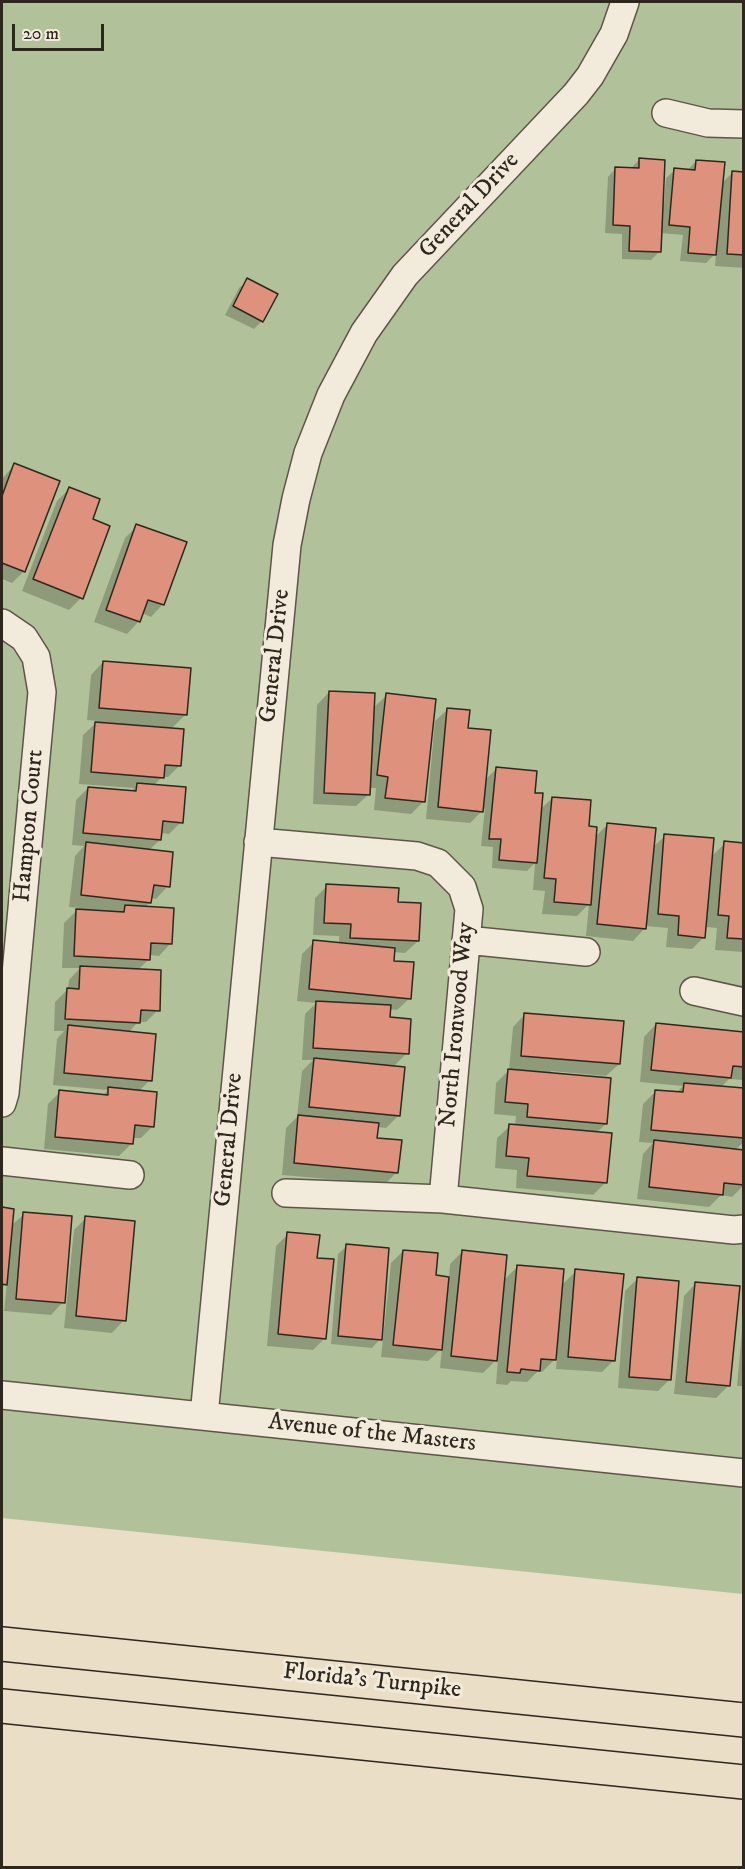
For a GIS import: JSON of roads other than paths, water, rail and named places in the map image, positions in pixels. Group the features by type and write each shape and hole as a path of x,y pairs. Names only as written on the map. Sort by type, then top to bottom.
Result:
{"highway":[{"name":"Florida's Turnpike","path":"2,1644 744,1720"},
{"path":"2,1706 744,1782"}],"street":[{"name":"General Drive","path":"204,1416 287,545 308,453 331,395 364,333 405,276 576,94 590,76 614,34 625,2"},
{"path":"666,113 708,123 744,124"},
{"name":"Hampton Court","path":"2,622 24,638 36,657 42,692 9,971 2,1103"},
{"name":"North Ironwood Way","path":"258,842 417,856 438,863 462,887 469,909 442,1199"},
{"path":"466,940 586,952"},
{"path":"694,991 744,1002"},
{"path":"2,1161 130,1175"},
{"path":"286,1193 442,1199 734,1230 744,1229"},
{"name":"Avenue of the Masters","path":"2,1395 744,1473"}]}
